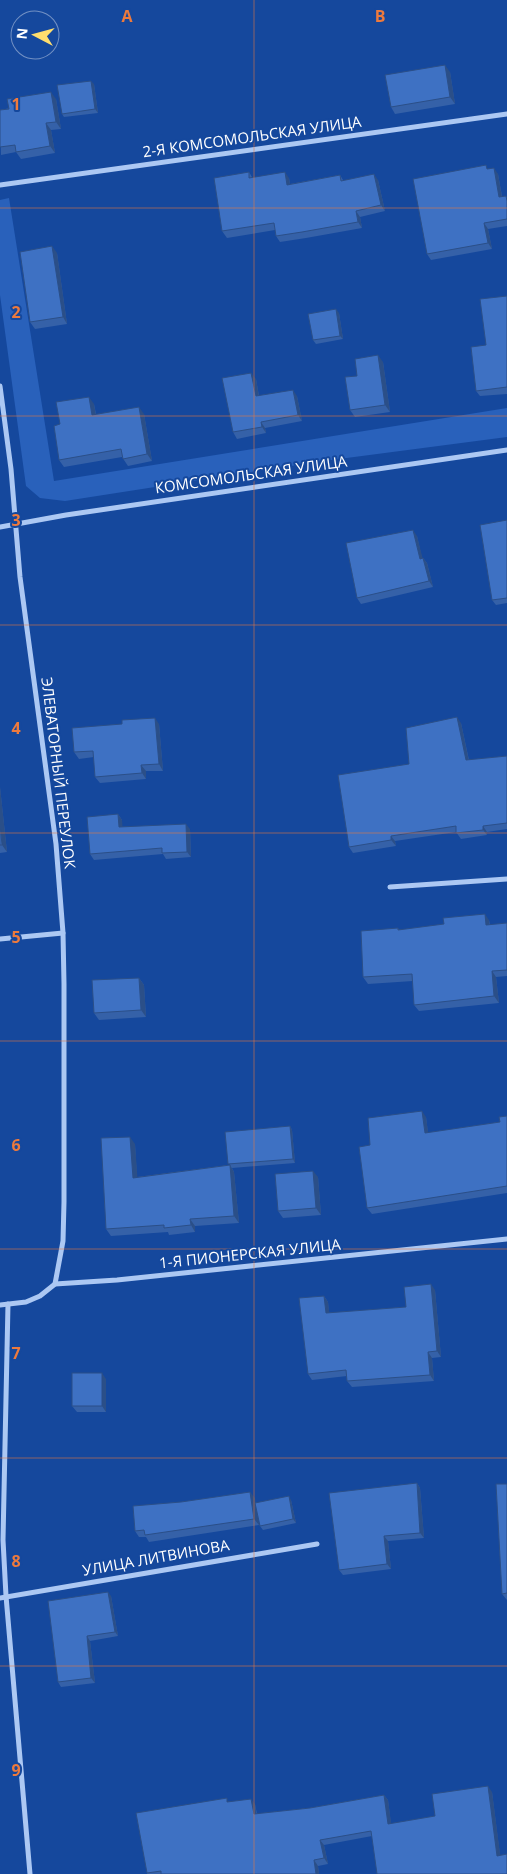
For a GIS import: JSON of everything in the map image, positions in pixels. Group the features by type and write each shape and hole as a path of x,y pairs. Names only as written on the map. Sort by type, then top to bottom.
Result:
{"street":[{"name":"2-Я КОМСОМОЛЬСКАЯ УЛИЦА","path":"0,185 507,114"},
{"name":"ЭЛЕВАТОРНЫЙ ПЕРЕУЛОК","path":"0,386 11,469 20,577 56,844 63,932 64,1202 63,1241 55,1284"},
{"name":"КОМСОМОЛЬСКАЯ УЛИЦА","path":"0,527 507,450"},
{"path":"390,887 507,879"},
{"path":"0,940 63,932"},
{"name":"1-Я ПИОНЕРСКАЯ УЛИЦА","path":"55,1284 117,1280 507,1239"},
{"path":"0,1305 26,1302 40,1296 55,1284"},
{"path":"8,1304 3,1597 30,1874"},
{"name":"УЛИЦА ЛИТВИНОВА","path":"3,1597 317,1544"}],"shaded area":[{"path":"9,198 54,481 507,408 507,437 316,462 65,501 40,498 26,486 0,295 0,200"}],"building":[{"path":"445,65 450,97 391,107 385,75"},
{"path":"91,81 95,109 62,114 57,85"},
{"path":"51,92 56,122 46,123 50,146 16,152 15,145 0,147 0,110 9,109 7,99"},
{"path":"486,165 487,169 494,168 499,197 506,196 507,219 484,223 488,243 427,254 413,179"},
{"path":"249,172 249,178 285,172 287,185 340,175 341,181 374,174 381,205 356,211 358,222 302,232 276,236 274,223 222,231 214,178"},
{"path":"52,246 63,317 30,322 20,252"},
{"path":"507,296 507,387 476,391 471,347 486,345 480,299"},
{"path":"336,309 340,336 313,340 308,314"},
{"path":"378,355 385,405 350,410 345,377 357,376 355,359"},
{"path":"251,373 256,396 293,390 298,415 261,422 262,427 233,432 222,378"},
{"path":"89,397 92,415 139,407 147,454 123,459 121,449 59,460 54,426 60,424 56,402"},
{"path":"507,520 507,598 492,600 480,525"},
{"path":"413,530 420,559 423,558 429,581 357,598 346,543"},
{"path":"457,717 466,760 507,756 507,823 483,826 483,830 456,833 456,826 391,836 391,840 349,847 338,775 409,764 406,728"},
{"path":"155,718 159,764 141,765 142,773 95,777 93,751 74,752 72,728 122,724 122,720"},
{"path":"118,814 119,827 186,824 187,852 162,853 162,848 90,854 87,817"},
{"path":"0,824 2,845 0,845"},
{"path":"485,914 486,925 507,923 507,970 492,971 494,996 414,1005 412,974 363,977 361,931 398,928 398,930 444,924 443,918"},
{"path":"139,978 141,1010 94,1013 92,980"},
{"path":"422,1111 425,1133 500,1122 499,1117 507,1116 507,1186 367,1208 359,1147 370,1145 368,1118"},
{"path":"290,1126 293,1159 228,1164 225,1132"},
{"path":"130,1137 133,1178 230,1165 234,1216 190,1219 191,1225 164,1228 164,1225 106,1229 101,1138"},
{"path":"313,1171 316,1208 278,1211 275,1174"},
{"path":"431,1284 437,1351 428,1352 430,1375 347,1381 346,1370 308,1374 299,1298 324,1296 326,1313 406,1307 404,1287"},
{"path":"72,1373 102,1373 102,1406 72,1406"},
{"path":"417,1483 420,1533 384,1536 387,1564 339,1570 329,1493"},
{"path":"496,1484 507,1484 507,1593 502,1594"},
{"path":"250,1492 254,1519 145,1535 144,1530 135,1531 133,1506 181,1502"},
{"path":"289,1496 293,1519 260,1526 255,1503"},
{"path":"108,1592 115,1632 87,1636 91,1678 58,1682 48,1601"},
{"path":"488,1786 497,1856 507,1854 507,1874 377,1874 371,1831 320,1840 324,1858 314,1860 316,1874 161,1874 161,1871 147,1873 136,1813 227,1798 227,1802 251,1799 254,1814 310,1808 384,1795 388,1824 435,1816 432,1794"}]}
